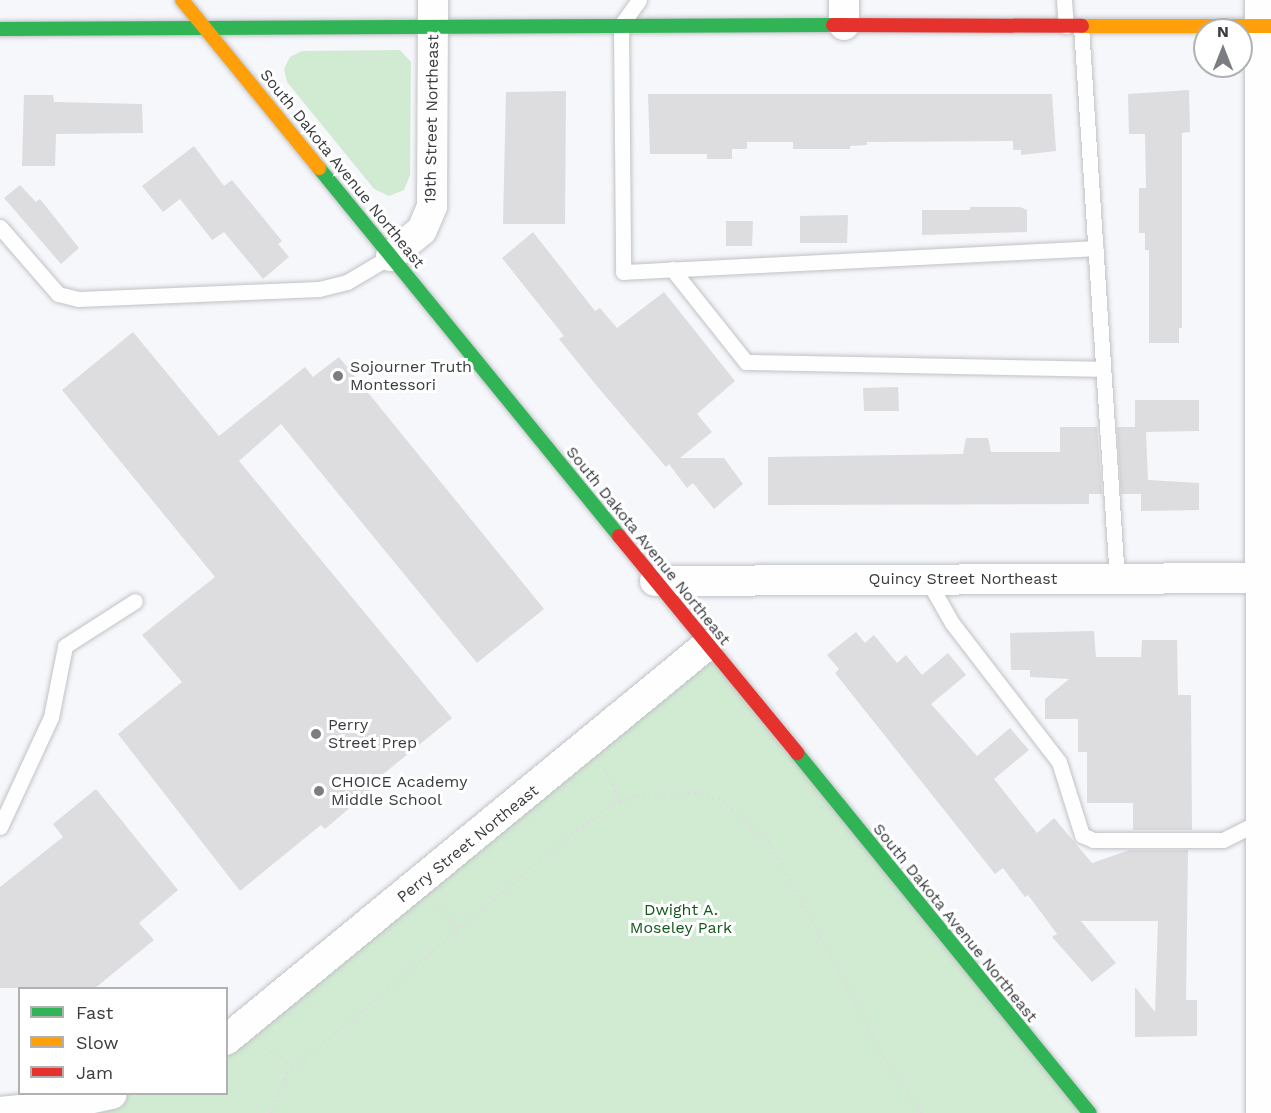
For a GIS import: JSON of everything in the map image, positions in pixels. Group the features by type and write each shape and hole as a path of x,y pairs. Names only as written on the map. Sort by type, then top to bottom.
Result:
{"main road":[{"name":"South Dakota Avenue Northeast","path":"182,0 1090,1113"},
{"path":"0,28 205,28 433,12 621,25 844,13 1073,26 1264,17"}],"street":[{"name":"19th Street Northeast","path":"391,256 422,230 432,206 433,12"},
{"path":"1264,17 1266,578 1261,821 1264,1110"},
{"name":"Quincy Street Northeast","path":"656,581 1266,578"},
{"name":"Perry Street Northeast","path":"228,1038 593,741 707,645"},
{"path":"0,1112 43,1110 108,1095"}],"lane":[{"path":"639,0 621,25 623,272 1095,248"},
{"path":"1064,0 1073,26 1095,248 1117,579"},
{"path":"0,227 58,294 78,300 320,289 347,282 391,256"},
{"path":"672,269 746,362 1103,369"},
{"path":"927,579 952,623 1059,762 1082,835 1093,840 1223,840 1261,821"},
{"path":"0,827 51,717 65,646 135,601"}],"path":[{"path":"593,741 621,803"},
{"path":"270,1113 287,1074 577,830 636,796 695,794 723,801 748,819 769,842 884,1057 922,1113"}],"green space":[{"path":"400,50 411,62 410,175 404,190 389,196 374,189 287,82 284,69 290,57 302,51"},
{"name":"Dwight A. Moseley Park","path":"707,645 1092,1113 43,1113 105,1095 228,1095 228,1038"}],"building":[{"path":"1189,90 1190,132 1182,133 1182,328 1179,328 1179,343 1149,343 1149,250 1145,250 1145,233 1139,233 1139,188 1146,188 1145,134 1129,134 1128,94"},
{"path":"566,91 565,224 503,224 506,92"},
{"path":"648,94 1052,94 1056,151 1021,155 1021,150 1013,150 1013,141 867,142 867,145 850,146 850,149 793,149 793,142 747,142 747,149 732,149 732,159 707,159 707,154 650,154"},
{"path":"24,95 53,95 54,102 142,104 143,133 56,134 55,166 22,166"},
{"path":"194,146 224,186 232,180 282,241 278,244 289,257 263,279 224,232 212,240 180,199 163,212 142,186"},
{"path":"20,185 36,202 40,199 79,248 61,264 4,198"},
{"path":"970,207 1020,207 1027,210 1027,232 922,235 922,210 970,210"},
{"path":"848,215 847,243 800,243 800,216"},
{"path":"726,221 753,221 752,246 726,246"},
{"path":"533,232 595,311 600,308 617,328 664,292 735,381 697,414 712,432 680,458 724,458 743,484 714,509 693,483 687,488 669,464 666,467 596,385 559,339 564,336 502,258"},
{"path":"133,332 219,436 305,367 313,377 339,357 544,609 477,663 281,424 239,461 452,718 371,784 374,787 325,829 321,825 240,891 118,734 182,682 142,635 215,577 62,390"},
{"path":"898,387 899,411 864,411 863,388"},
{"path":"1135,400 1199,400 1199,431 1146,432 1148,480 1199,483 1199,510 1141,511 1141,494 1121,494 1117,427 1135,427"},
{"path":"1060,427 1097,427 1102,494 1089,494 1089,504 768,505 768,457 963,454 966,438 988,438 991,452 1060,452"},
{"path":"1094,631 1096,657 1141,657 1142,640 1177,640 1178,695 1191,695 1192,830 1133,830 1133,803 1087,803 1087,752 1078,752 1078,719 1045,719 1045,699 1069,679 1030,677 1030,670 1011,670 1010,633"},
{"path":"856,632 865,643 874,635 897,663 906,655 922,675 948,653 966,675 931,704 977,756 1010,728 1029,750 994,779 1037,833 1054,818 1092,863 1130,850 1188,850 1186,1000 1197,1000 1197,1036 1135,1037 1135,987 1155,1012 1158,921 1081,921 1116,963 1092,982 1052,937 1057,934 1028,895 1025,897 1003,868 995,874 835,673 839,669 827,655"},
{"path":"96,789 178,890 139,923 154,940 96,987 0,988 0,887 63,837 53,824"}],"traffic: fast":[{"path":"0,29 833,25"},
{"path":"319,168 619,536"},
{"path":"797,753 1090,1113"}],"traffic: slow":[{"path":"182,0 319,168"},
{"path":"1082,26 1271,26"}],"traffic: jam":[{"path":"833,25 1082,26"},
{"path":"619,536 797,753"}],"place":[{"name":"Sojourner Truth Montessori","path":"338,376"},
{"name":"Perry Street Prep","path":"316,734"},
{"name":"CHOICE Academy Middle School","path":"319,791"}]}
